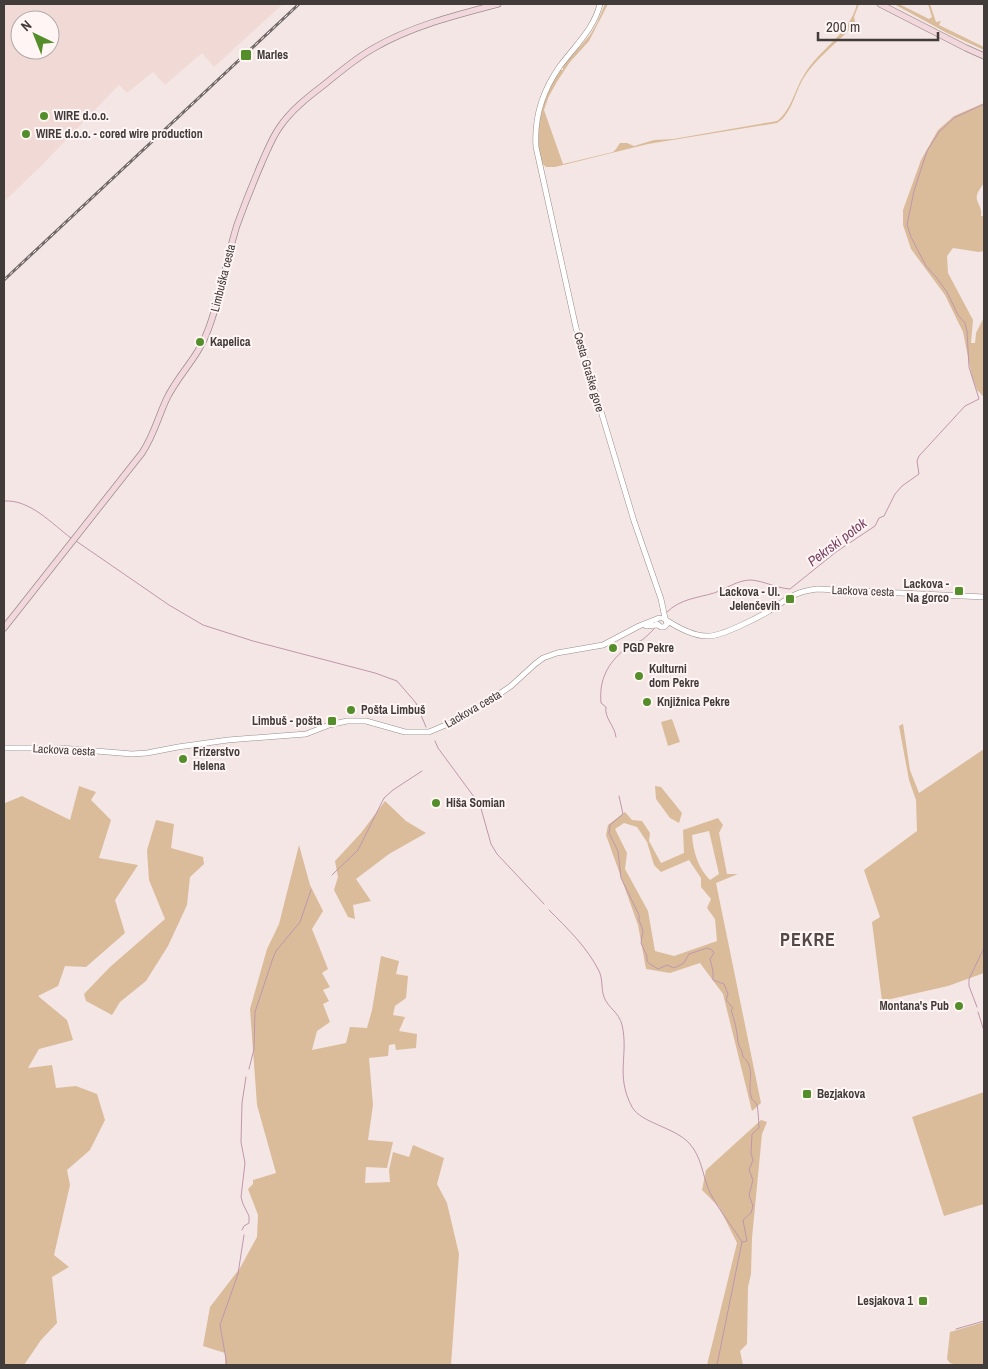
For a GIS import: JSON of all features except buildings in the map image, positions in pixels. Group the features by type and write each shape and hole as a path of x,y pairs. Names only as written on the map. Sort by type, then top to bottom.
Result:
{"main road":[{"name":"Limbuška cesta","path":"4,628 148,444 167,398 202,344 216,308 229,252 244,205 278,128 297,107 316,91 373,48 434,23 498,4"},
{"path":"880,4 984,56"}],"street":[{"name":"Cesta Graške gore","path":"600,4 590,28 549,83 541,103 537,120 536,138 538,158 576,328 624,488 663,606 663,620 658,625 649,624 634,630"},
{"name":"Lackova cesta","path":"4,748 60,748 132,754 147,753 228,740 306,734 347,721 366,722 405,732 429,732 448,724 492,699 512,686 543,658 557,653 599,646 639,626 663,620 697,634 716,635 762,615 794,594 817,589 984,597"}],"shaded area":[{"name":"Marles","path":"4,4 283,4 214,67 202,53 165,85 153,72 127,93 119,85 4,202"},
{"path":"605,4 608,4 589,41 570,62 558,80 544,110 563,164 613,152 620,143 634,146 654,140 673,139 777,121 786,112 810,66 841,33 853,15 857,4 859,4 854,17 855,21 851,28 808,72 786,115 777,123 648,144 555,167 546,167 541,159 538,138 540,118 546,98 560,70 563,70 563,66 590,35"},
{"path":"894,4 899,4 929,19 932,17 928,4 930,4 936,22 941,21 939,25 984,47 984,50 947,33"},
{"path":"984,103 984,183 978,192 977,200 981,216 984,216 984,251 953,248 947,256 948,273 973,320 971,343 975,343 976,333 984,317 984,397 977,390 972,377 963,332 945,295 911,249 903,225 903,210 921,160 938,130 954,116"},
{"path":"672,719 680,742 668,746 661,722"},
{"path":"903,724 910,770 919,793 984,749 984,973 948,986 882,1001 872,922 880,917 864,870 917,831 916,800 909,780 899,726"},
{"path":"79,786 96,792 91,800 111,820 99,858 138,865 115,900 125,933 86,967 65,966 58,986 38,996 67,1020 73,1040 39,1049 28,1068 52,1065 56,1088 76,1086 97,1094 105,1120 90,1150 67,1170 70,1185 54,1255 69,1267 52,1277 57,1323 41,1340 24,1365 4,1365 4,806 5,803 22,796 70,820"},
{"path":"655,786 661,787 682,813 679,823 670,818 656,799"},
{"path":"385,801 406,821 426,833 389,854 356,879 371,901 353,905 355,919 348,917 334,890 338,877 335,861 361,833"},
{"path":"625,812 632,820 642,821 650,833 649,841 661,863 684,853 683,830 718,818 723,825 719,833 727,874 738,874 716,883 761,1103 752,1111 723,994 700,963 670,973 646,969 638,925 606,835 608,825","holes":["624,823 637,827 647,842 654,865 661,872 689,860 701,878 701,887 711,899 707,908 715,919 717,941 674,956 655,951 648,911 625,869 627,853 615,829","709,831 719,874 710,880 702,870 697,859 692,835"]},
{"path":"156,820 174,824 171,848 203,857 204,864 190,877 187,905 168,946 146,981 120,1002 112,1015 86,1001 84,994 110,967 165,919 149,880 147,850"},
{"path":"299,845 310,885 323,911 312,929 328,969 322,973 330,987 323,990 329,1001 323,1004 330,1022 317,1031 312,1050 346,1043 350,1027 367,1028 381,956 399,961 396,974 408,976 406,998 395,1006 393,1015 405,1017 399,1031 417,1034 416,1048 396,1050 395,1044 389,1045 388,1056 369,1058 373,1105 368,1140 393,1142 387,1168 366,1167 365,1183 390,1182 389,1170 393,1152 409,1157 413,1145 444,1158 437,1184 447,1203 459,1254 451,1365 225,1365 225,1353 203,1346 210,1307 240,1268 257,1237 258,1215 248,1189 253,1184 253,1180 276,1173 257,1105 250,1009 267,949 279,924"},
{"path":"984,1092 984,1204 944,1216 912,1117"},
{"path":"761,1120 767,1122 762,1134 752,1238 751,1274 748,1287 747,1344 740,1351 743,1365 707,1365 737,1243 719,1207 702,1190 706,1170"},
{"path":"984,1322 984,1365 957,1365 950,1363 947,1359 950,1332"}],"waterway":[{"name":"Pekrski potok","path":"667,612 677,604 714,593 746,580 790,589 836,552 875,526 879,518 884,516 895,494 902,486 919,474 917,461 919,456 965,406 979,399 969,367 965,323 958,315 947,292 926,266 907,225 914,191 927,151 939,132 954,118 984,104"},
{"path":"4,501 14,501 32,508 71,538"},
{"path":"76,541 169,605 203,625 253,641 375,673 397,681 416,703 426,727"},
{"path":"616,737 607,715 606,707 601,703 603,680 613,661 629,646 642,640 654,629"},
{"path":"435,741 438,748 480,805 491,844 497,854 544,904"},
{"path":"332,875 358,850 384,798 422,771"},
{"path":"619,796 623,814 610,825 609,833 618,851 621,878 639,915 643,931 641,943 647,956 647,961 658,969 667,965 674,968 684,963 689,954 707,948 712,950 714,953 710,959 713,980 724,984 728,994 726,1000 733,1008 731,1010 739,1044 743,1057 749,1066 750,1094 757,1105 759,1128 752,1134 751,1153 753,1160 749,1170 753,1180 749,1195 753,1206 751,1213 743,1220 747,1241 742,1242"},
{"path":"249,1069 254,1049 255,1012 273,958 276,951 300,922 311,890"},
{"path":"549,910 589,954 600,974 604,997 621,1021 624,1036 624,1085 632,1107 643,1117 675,1133 689,1143 699,1159 711,1194 742,1242 717,1365"},
{"path":"977,1007 969,986 969,979 984,948"},
{"path":"978,1012 984,1031"},
{"path":"242,1230 249,1223 249,1216 241,1197 245,1163 241,1142 242,1103 246,1077"},
{"path":"227,1365 220,1325 238,1274 244,1235"},
{"path":"956,1329 984,1321"}],"railway":[{"path":"4,280 299,4"}],"place":[{"name":"Marles","path":"246,55"},
{"name":"WIRE d.o.o.","path":"44,116"},
{"name":"WIRE d.o.o. - cored wire production","path":"26,134"},
{"name":"Kapelica","path":"200,342"},
{"name":"Lackova - Na gorco","path":"959,591"},
{"name":"Lackova - Ul. Jelenčevih","path":"790,599"},
{"name":"PGD Pekre","path":"613,648"},
{"name":"Kulturni dom Pekre","path":"639,676"},
{"name":"Knjižnica Pekre","path":"647,702"},
{"name":"Pošta Limbuš","path":"351,710"},
{"name":"Limbuš - pošta","path":"332,721"},
{"name":"Frizerstvo Helena","path":"183,759"},
{"name":"Hiša Somian","path":"436,803"},
{"name":"Montana's Pub","path":"959,1006"},
{"name":"Bezjakova","path":"807,1094"},
{"name":"Lesjakova 1","path":"923,1301"}],"district":[{"name":"PEKRE","path":"808,940"}]}
